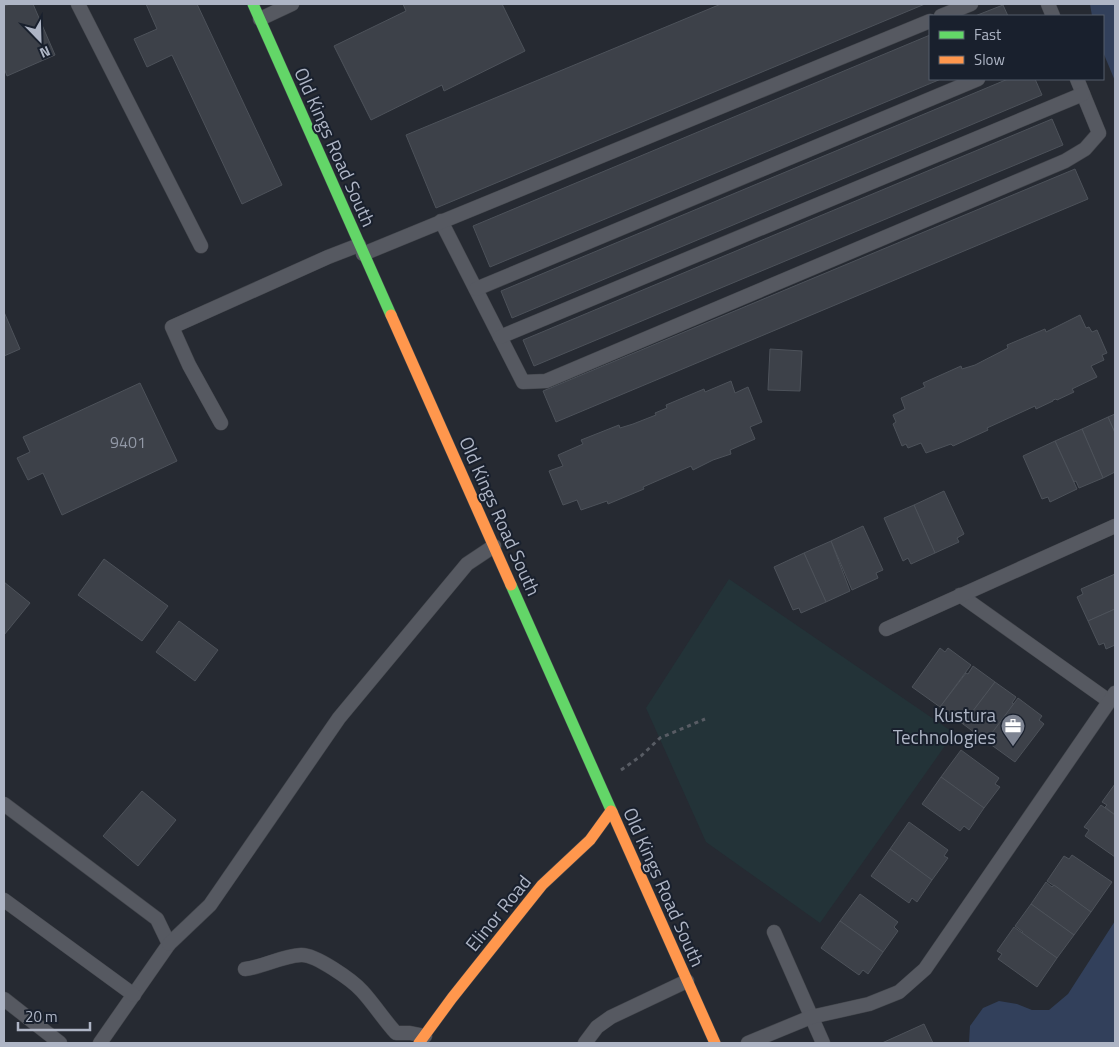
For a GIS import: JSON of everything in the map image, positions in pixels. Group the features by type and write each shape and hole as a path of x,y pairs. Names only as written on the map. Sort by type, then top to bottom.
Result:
{"street":[{"name":"Old Kings Road South","path":"253,4 715,1043"},
{"name":"Elinor Road","path":"422,1039 542,884 590,840 611,811"}],"lane":[{"path":"78,4 201,246"},
{"path":"260,19 292,4"},
{"path":"944,15 971,4"},
{"path":"221,423 189,365 172,327 328,257 361,249 442,221 929,20"},
{"path":"476,289 976,80"},
{"path":"442,221 523,382 546,381 1065,160 1085,149 1099,133 1077,80"},
{"path":"500,337 1084,94"},
{"path":"886,628 1115,526"},
{"path":"100,1043 169,944 210,905 345,710 466,564 494,546"},
{"path":"748,1043 811,1017 870,1004 898,992 925,970 1112,697 960,595"},
{"path":"4,804 157,919 169,944"},
{"path":"4,900 134,994"},
{"path":"774,932 823,1043"},
{"path":"245,969 258,968 280,958 302,955 323,962 362,990 396,1033 410,1033 422,1039"},
{"path":"585,1043 597,1027 611,1017 687,981"},
{"path":"4,999 60,1043"}],"path":[{"path":"598,781 626,767 660,738 705,719"}],"shaded area":[{"path":"729,579 954,733 820,923 706,842 646,708"}],"water":[{"path":"1090,4 1115,4 1115,81 1104,54 1104,15 1092,15"},
{"path":"1115,921 1115,1043 969,1043 970,1026 983,1008 999,1001 1017,1004 1032,1010 1049,1010 1068,994"}],"building":[{"path":"10,4 33,4 55,55 7,76 4,68 4,6"},
{"path":"146,4 197,4 282,185 242,204 172,55 147,67 134,39 157,29"},
{"path":"403,4 502,4 525,51 444,91 442,85 371,120 334,46 406,11"},
{"path":"721,4 925,4 436,208 406,135"},
{"path":"1003,5 1008,15 978,15"},
{"path":"929,35 929,80 939,80 490,267 473,226"},
{"path":"1006,80 1035,80 1042,95 512,318 501,291"},
{"path":"1052,119 1063,145 534,366 523,340"},
{"path":"1075,169 1088,199 556,422 543,391"},
{"path":"4,312 20,349 4,356"},
{"path":"1080,315 1086,328 1089,327 1092,332 1097,330 1107,353 1102,355 1104,360 1091,366 1097,377 1072,389 1074,392 1036,409 1035,406 953,446 951,444 926,453 921,443 908,448 906,444 902,446 893,424 896,422 893,415 905,409 901,398 925,387 923,383 961,366 962,369 975,365 1008,348 1007,345 1045,329 1046,332"},
{"path":"770,349 802,351 800,391 768,390"},
{"path":"731,381 735,393 748,387 762,422 750,427 755,439 730,450 731,454 693,470 691,466 608,504 607,501 581,510 577,500 563,505 549,471 563,466 558,455 583,444 581,440 619,425 620,428 656,415 655,413 667,408 666,405 704,389 705,392"},
{"path":"140,383 177,461 62,515 43,473 28,480 17,458 30,452 23,437"},
{"path":"1115,414 1115,433 1108,417"},
{"path":"1108,417 1115,433 1115,472 1103,478 1082,429"},
{"path":"1082,429 1103,478 1079,488 1076,481 1074,482 1055,441"},
{"path":"1055,441 1077,489 1050,502 1048,497 1042,499 1023,456"},
{"path":"944,491 964,534 957,538 959,542 935,553 914,505"},
{"path":"914,505 935,553 911,564 908,558 903,561 884,518"},
{"path":"863,526 883,570 876,573 878,578 852,590 831,541"},
{"path":"831,541 850,591 826,602 804,553"},
{"path":"804,553 826,602 801,613 799,608 793,610 774,567"},
{"path":"104,559 168,606 142,641 78,595"},
{"path":"1115,574 1115,609 1088,621 1077,597 1083,594 1081,589"},
{"path":"4,582 30,603 4,635"},
{"path":"1115,609 1115,645 1106,649 1104,643 1099,645 1088,621"},
{"path":"179,621 218,650 195,681 156,652"},
{"path":"940,648 945,652 948,648 971,665 940,707 912,687"},
{"path":"973,666 995,682 963,724 940,707"},
{"path":"995,682 1016,697 1012,703 1014,704 986,741 963,724"},
{"path":"1018,698 1042,716 1039,720 1044,724 1015,762 986,741"},
{"path":"961,750 999,778 995,784 1000,787 984,808 941,777"},
{"path":"941,777 984,808 969,830 964,826 960,831 922,804"},
{"path":"1115,784 1115,815 1102,802"},
{"path":"142,791 176,820 138,866 103,836"},
{"path":"1101,805 1115,815 1115,857 1085,836 1089,830 1084,827"},
{"path":"909,822 948,850 944,856 948,858 932,880 890,849"},
{"path":"890,849 932,880 917,902 912,898 909,903 871,876"},
{"path":"1072,855 1112,882 1091,912 1047,881 1064,856 1069,859"},
{"path":"1046,882 1052,887 1054,885 1091,912 1074,935 1031,904"},
{"path":"860,894 898,922 894,927 898,931 883,952 840,921"},
{"path":"1031,904 1074,935 1057,958 1021,933 1023,932 1015,926"},
{"path":"840,921 883,952 868,974 863,970 859,975 821,948"},
{"path":"1014,927 1057,958 1037,987 998,959 1002,954 997,951"},
{"path":"924,1024 933,1043 882,1043"}],"traffic: fast":[{"path":"253,4 391,315"},
{"path":"511,585 612,812"}],"traffic: slow":[{"path":"391,315 511,585"},
{"path":"419,1043 452,998 542,885 590,840 611,811"},
{"path":"612,812 715,1043"}],"place":[{"name":"Kustura Technologies","path":"1013,747"}]}
